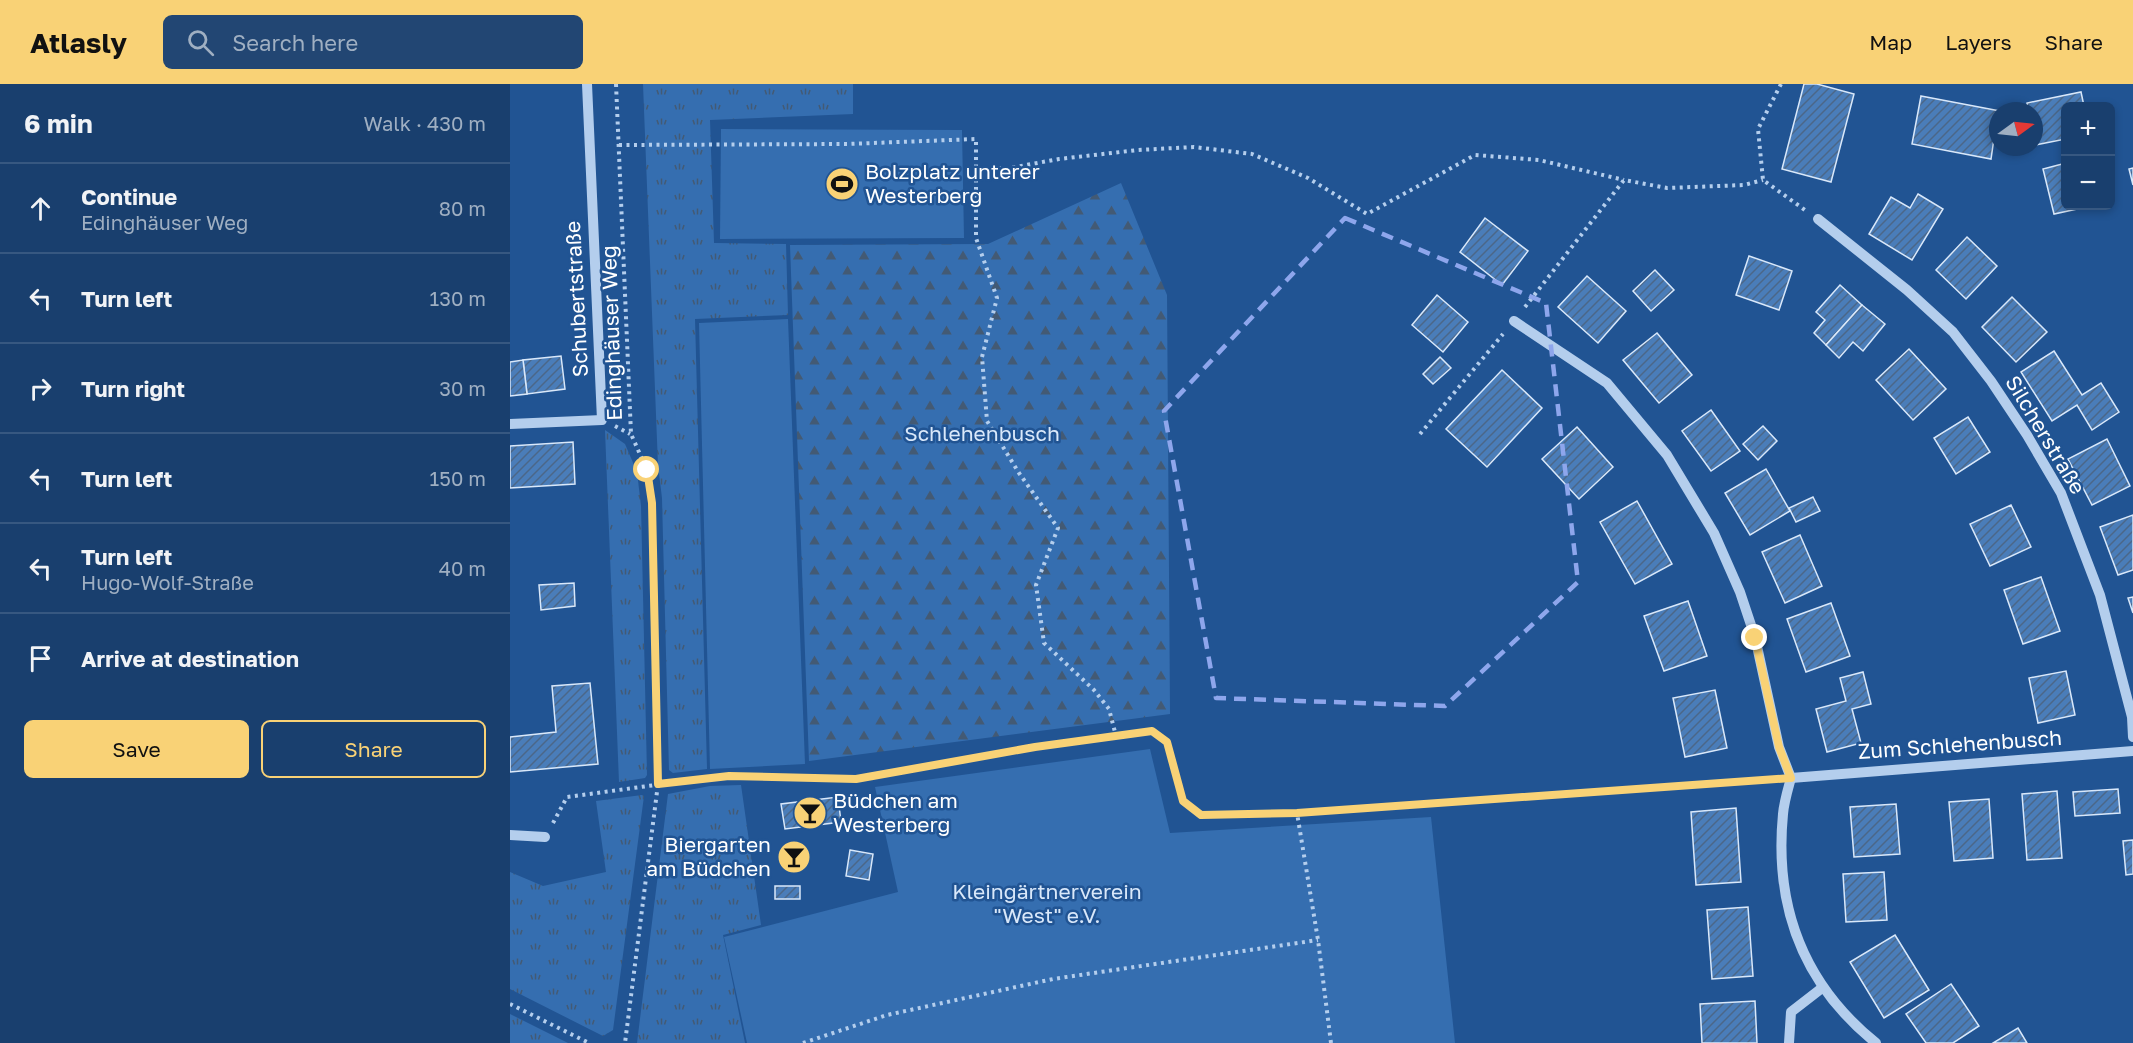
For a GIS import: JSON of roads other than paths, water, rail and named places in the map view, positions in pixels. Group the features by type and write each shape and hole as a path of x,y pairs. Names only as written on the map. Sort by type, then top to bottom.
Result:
{"street":[{"name":"Schubertstraße","path":"510,424 602,420 587,84"},
{"name":"Silcherstraße","path":"1818,219 1907,290 1953,332 1991,381 2027,435 2061,493 2100,595 2132,717 2133,737"},
{"path":"1514,321 1607,383 1667,455 1714,533 1740,592 1755,638 1779,747 1791,778 1783,813 1783,862 1785,896 1792,926 1822,988 1854,1025 1876,1043"},
{"name":"Zum Schlehenbusch","path":"1791,778 2133,751"},
{"path":"510,835 545,837"},
{"path":"1789,1043 1791,1012 1822,988"}],"place":[{"name":"Bolzplatz unterer Westerberg","path":"842,184"},
{"name":"Büdchen am Westerberg","path":"810,813"},
{"name":"Biergarten am Büdchen","path":"794,857"}],"park label":[{"name":"Schlehenbusch","path":"982,434"},
{"name":"Kleingärtnerverein \"West\" e.V.","path":"1047,904"}]}
